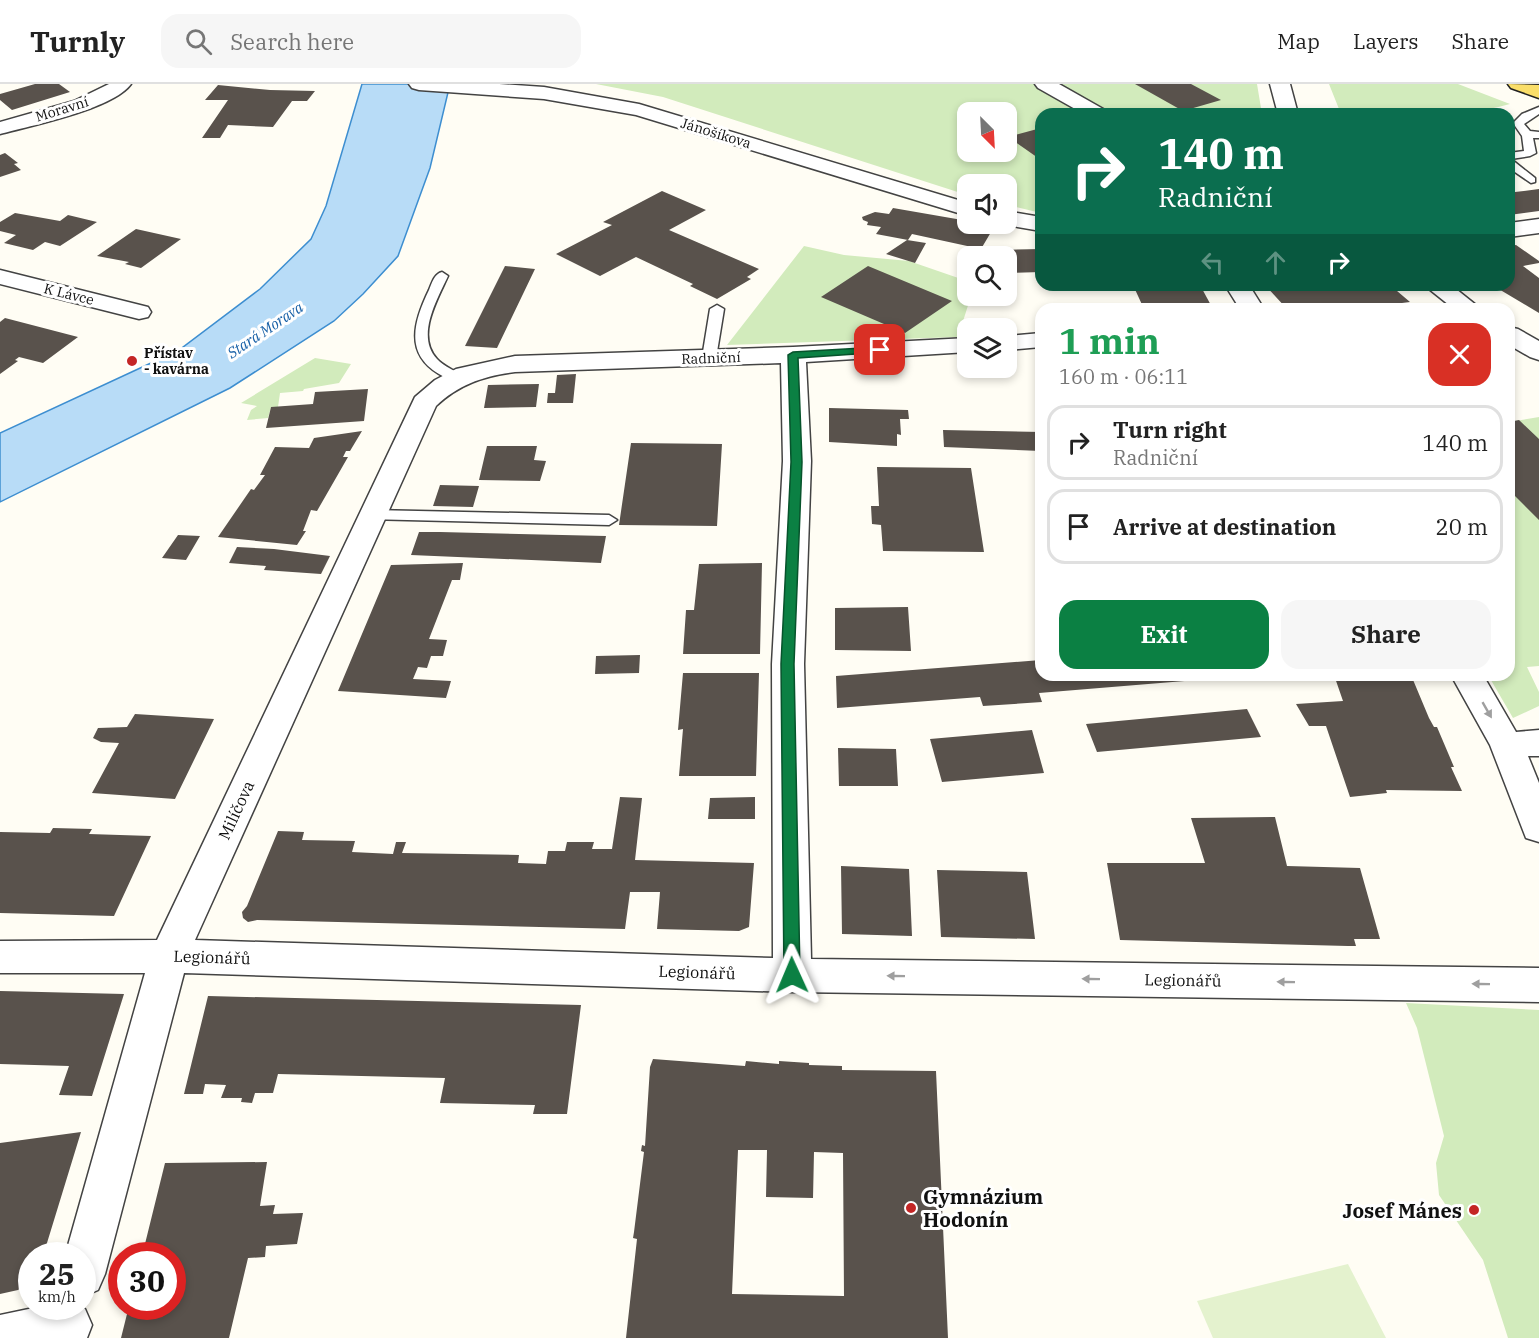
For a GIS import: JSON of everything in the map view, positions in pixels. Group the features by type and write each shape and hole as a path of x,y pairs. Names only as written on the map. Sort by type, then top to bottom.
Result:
{"main road":[{"path":"1518,84 1539,92"}],"street":[{"name":"Moravní","path":"0,128 95,99 115,90 121,84"},
{"name":"Jánošíkova","path":"419,84 578,98 639,110 957,207"},
{"path":"1045,84 1087,108"},
{"path":"1280,84 1286,108"},
{"path":"1017,220 1035,223"},
{"path":"1515,229 1539,226"},
{"name":"K Lávce","path":"0,277 139,312"},
{"path":"1444,291 1461,303"},
{"path":"1515,338 1539,352"},
{"path":"1017,342 1035,341"},
{"name":"Radniční","path":"456,378 481,369 514,364 793,355 957,346"},
{"path":"792,975 788,664 796,462 793,355"},
{"name":"Milíčova","path":"91,1242 169,956 424,403 438,388 456,378"},
{"path":"1472,681 1523,744 1539,828"},
{"name":"Legionářů","path":"0,957 169,956 792,975 1539,985"},
{"path":"0,1338 69,1323"}],"lane":[{"path":"1515,155 1530,153 1527,142 1533,135 1521,130 1518,123 1539,110"},
{"path":"1515,167 1531,180"},
{"path":"442,276 424,319 422,344 430,360 456,378"},
{"path":"709,358 717,309"},
{"path":"372,515 609,520"}],"green space":[{"path":"596,84 1257,84 1261,108 1035,108 1035,212 1017,207 1017,174 957,174 957,192 663,97"},
{"path":"1329,84 1458,84 1510,104 1493,108 1339,108"},
{"path":"804,246 844,255 909,261 957,278 957,306 968,306 964,318 957,318 957,337 727,345"},
{"path":"315,358 351,364 339,383 303,391 280,393 278,407 271,407 268,418 247,420 251,410 257,406 241,403"},
{"path":"1539,417 1539,666 1527,667 1539,692 1539,706 1513,718 1491,681 1515,681 1515,421"},
{"path":"1406,1003 1539,1010 1539,1338 1508,1338 1483,1260 1439,1195 1436,1163 1444,1136 1417,1028"},
{"path":"1348,1264 1386,1338 1213,1338 1197,1301"}],"water":[{"name":"Stará Morava","path":"362,84 450,84 430,168 398,256 334,321 230,388 0,502 0,433 179,350 260,289 311,239 326,206"}],"building":[{"path":"35,84 59,84 70,92 12,110 0,100 0,94"},
{"path":"1135,84 1191,84 1221,100 1193,108 1178,108"},
{"path":"218,85 315,91 307,101 292,101 273,127 228,125 220,138 202,138 228,100 205,100"},
{"path":"1035,130 1035,156 1017,143 1017,135"},
{"path":"5,153 18,163 14,164 21,170 0,177 0,155"},
{"path":"1539,189 1539,211 1515,214 1515,192"},
{"path":"662,191 706,210 669,230 759,269 747,277 751,279 717,299 690,286 693,284 636,257 600,276 556,254 612,225 603,222"},
{"path":"893,208 957,219 957,234 990,234 983,246 967,246 912,234 908,240 876,234 881,227 867,225 868,222 862,217 875,212 889,214"},
{"path":"15,213 60,221 68,215 97,222 60,246 45,242 33,250 4,243 16,235 0,231 0,222"},
{"path":"136,229 181,239 141,268 125,264 129,262 97,256"},
{"path":"907,240 926,243 915,263 886,254"},
{"path":"1515,245 1539,261 1539,263 1523,266 1539,278 1539,313 1502,291 1515,291"},
{"path":"1035,249 1035,272 1017,273 1017,250"},
{"path":"505,266 535,269 497,348 465,346"},
{"path":"868,266 952,301 905,333 821,297"},
{"path":"1136,291 1203,291 1210,303 1141,303"},
{"path":"1270,291 1397,291 1410,302 1402,303 1282,303"},
{"path":"5,318 78,337 43,363 19,357 15,360 18,361 0,374 0,322"},
{"path":"576,374 573,403 547,403 548,393 555,393 557,375"},
{"path":"539,384 536,407 484,408 488,385"},
{"path":"368,389 364,421 266,428 271,407 313,404 315,392"},
{"path":"829,408 908,410 909,419 900,419 901,435 897,434 897,446 829,442"},
{"path":"1519,420 1539,439 1539,520 1515,496 1515,421"},
{"path":"943,430 1035,432 1035,451 944,447"},
{"path":"362,431 350,451 346,451 343,457 348,457 317,511 311,510 303,531 306,531 297,545 218,537 251,489 254,490 265,475 260,475 275,447 309,448 314,438"},
{"path":"631,443 722,444 717,526 619,525"},
{"path":"487,446 537,446 534,460 546,461 540,481 479,480"},
{"path":"877,467 971,468 984,552 883,551 881,525 872,524 871,506 879,506"},
{"path":"440,485 479,486 473,507 433,506"},
{"path":"419,532 606,536 601,563 411,555"},
{"path":"178,535 200,536 186,560 162,558"},
{"path":"237,547 330,556 321,574 264,570 266,566 229,563"},
{"path":"463,563 460,580 452,580 429,639 447,640 443,656 431,656 427,668 418,667 413,679 451,681 446,698 338,691 391,565"},
{"path":"762,563 760,654 683,654 686,610 694,610 699,564"},
{"path":"908,607 911,651 835,650 835,608"},
{"path":"640,655 639,673 595,674 596,656"},
{"path":"1035,660 1035,681 1184,681 1039,693 1042,702 983,706 980,697 837,708 836,676"},
{"path":"683,673 759,673 756,776 679,776 683,729 678,730"},
{"path":"1336,681 1414,681 1429,718 1434,727 1437,727 1462,791 1386,790 1387,793 1350,797 1326,726 1309,726 1296,704 1343,701"},
{"path":"1247,709 1261,737 1097,752 1086,724"},
{"path":"135,714 214,719 175,799 92,793 119,743 101,742 93,738 98,728 127,727"},
{"path":"1032,730 1044,773 942,782 930,739"},
{"path":"838,748 896,749 898,786 839,786"},
{"path":"620,797 642,798 635,860 754,863 749,927 739,931 657,929 660,892 630,892 625,929 257,920 248,922 243,918 242,912 247,906 278,831 304,832 302,840 355,841 352,852 393,854 396,842 406,842 402,853 519,855 518,863 546,864 548,851 565,851 567,842 594,842 592,849 612,849"},
{"path":"755,797 755,819 708,819 710,798"},
{"path":"1275,817 1287,866 1360,868 1380,939 1354,939 1356,946 1120,940 1107,863 1205,863 1191,818"},
{"path":"53,828 92,829 89,834 151,836 114,916 0,913 0,832 50,833"},
{"path":"841,866 909,869 912,936 842,934"},
{"path":"937,870 1027,872 1035,939 941,937"},
{"path":"0,991 124,994 92,1096 59,1095 69,1066 0,1064"},
{"path":"208,996 581,1005 567,1114 533,1114 535,1105 440,1103 445,1078 278,1074 273,1093 255,1093 252,1103 241,1102 242,1098 221,1098 226,1085 205,1084 203,1094 184,1094"},
{"path":"653,1059 745,1066 746,1061 779,1064 779,1061 842,1066 842,1070 936,1071 948,1338 626,1338 637,1239 633,1238 644,1152 641,1151 642,1145 645,1146 650,1067","holes":["738,1150 767,1150 766,1197 813,1198 814,1152 843,1153 844,1296 732,1294"]},
{"path":"81,1132 47,1242 18,1242 18,1290 0,1294 0,1143"},
{"path":"267,1162 260,1206 275,1205 273,1214 303,1213 297,1244 266,1246 265,1257 248,1258 229,1338 121,1338 126,1320 186,1320 186,1242 145,1242 165,1163"}],"place":[{"name":"Přístav - kavárna","path":"132,361"},
{"name":"Gymnázium Hodonín","path":"911,1208"},
{"name":"Josef Mánes","path":"1474,1210"}],"route":[{"path":"792,975 788,664 796,462 793,355 880,350"}]}
